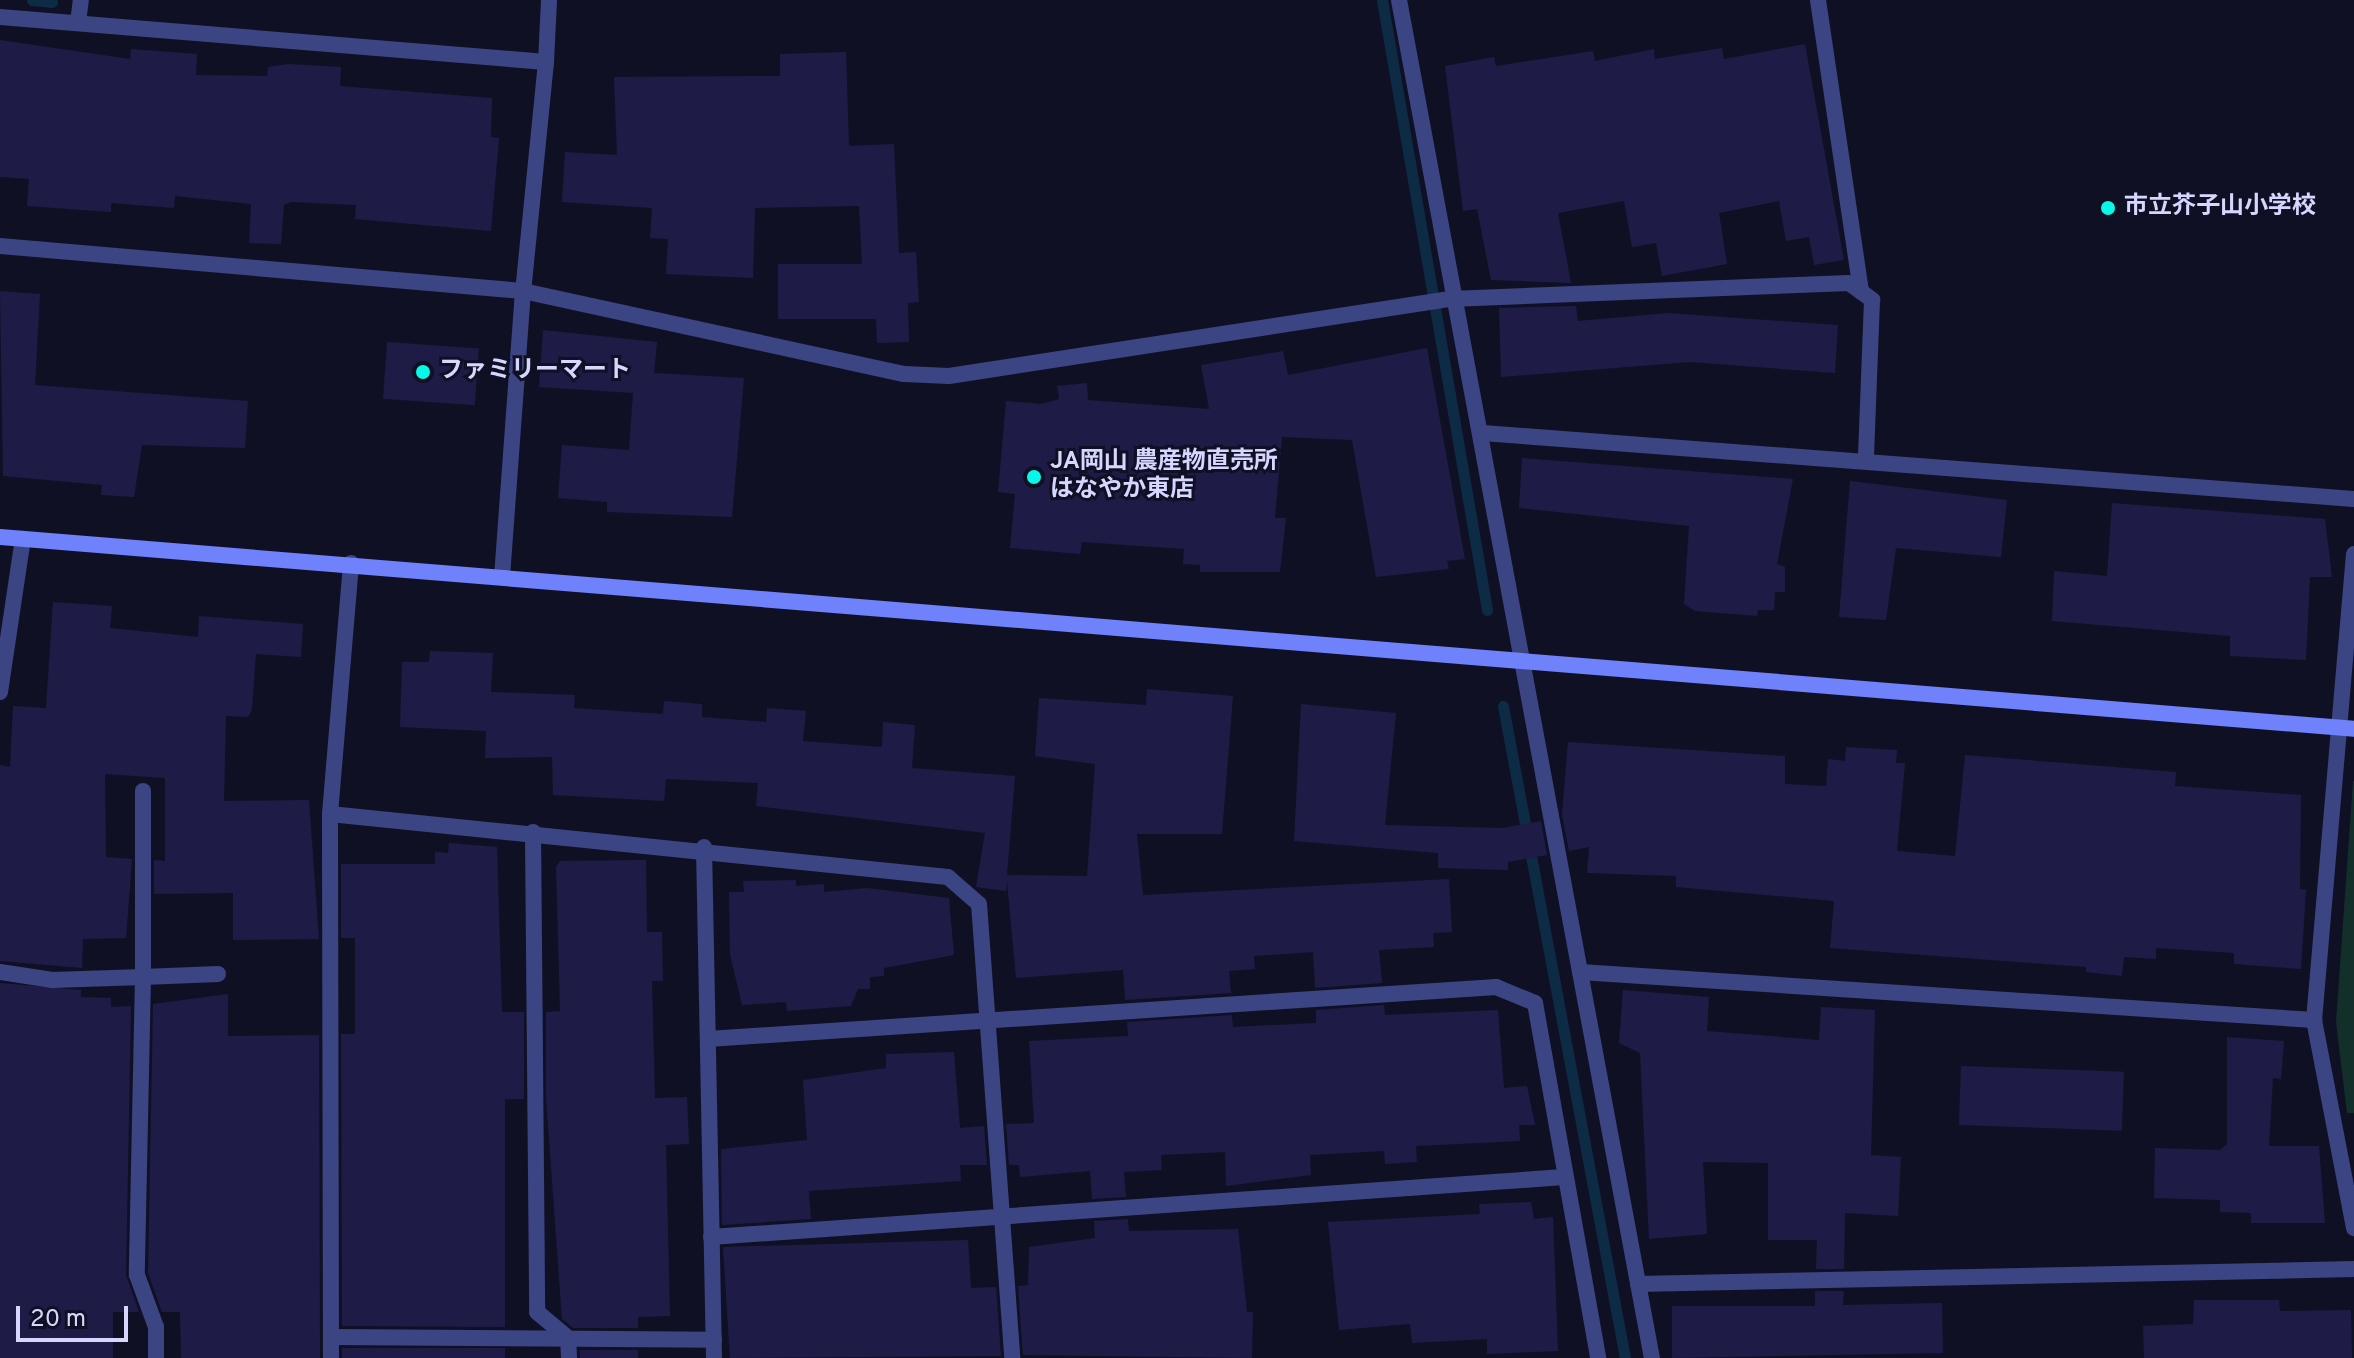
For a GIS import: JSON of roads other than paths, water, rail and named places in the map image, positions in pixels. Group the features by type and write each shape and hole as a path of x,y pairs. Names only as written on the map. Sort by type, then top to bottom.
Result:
{"street":[{"path":"78,23 81,0"},
{"path":"502,577 549,0"},
{"path":"1399,0 1445,299 1464,325 1522,658 1652,1358"},
{"path":"1818,0 1861,292"},
{"path":"0,17 546,62"},
{"path":"0,246 523,291 904,374 949,376 1445,299 1849,283 1872,300 1866,456"},
{"path":"1483,433 1866,456 2354,499"},
{"path":"0,537 1522,658 2347,728"},
{"path":"0,692 23,539"},
{"path":"2354,554 2347,728 2314,1020 2354,1228"},
{"path":"331,1358 330,814 351,563"},
{"path":"143,791 137,1275 156,1327 156,1358"},
{"path":"330,814 704,847 948,877 979,904 1012,1358"},
{"path":"533,832 537,1312 568,1338 569,1358"},
{"path":"704,847 714,1358"},
{"path":"0,972 143,977 218,974"},
{"path":"1580,972 2314,1020"},
{"path":"708,1039 1496,987 1535,1003 1598,1358"},
{"path":"711,1237 1564,1177"},
{"path":"1638,1284 2354,1269"},
{"path":"331,1337 714,1340"}],"waterway":[{"path":"32,0 52,2"},
{"path":"1382,0 1487,610"},
{"path":"1503,706 1625,1358"}],"place":[{"name":"市立芥子山小学校","path":"2108,208"},
{"name":"ファミリーマート","path":"423,372"},
{"name":"JA岡山 農産物直売所 はなやか東店","path":"1034,477"}]}
